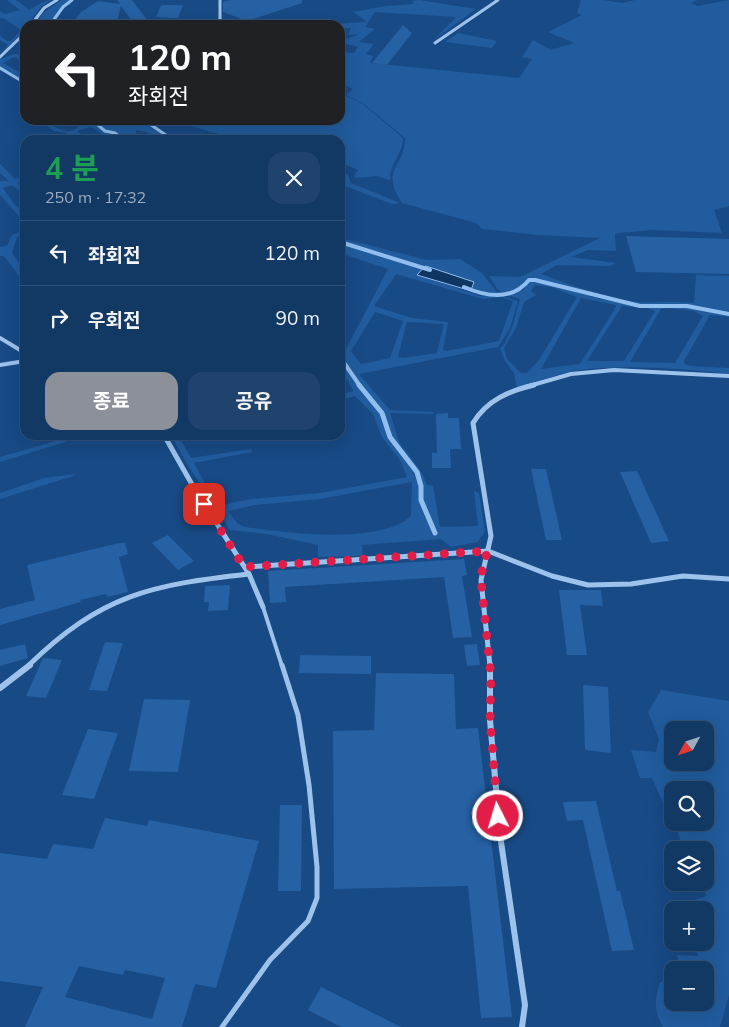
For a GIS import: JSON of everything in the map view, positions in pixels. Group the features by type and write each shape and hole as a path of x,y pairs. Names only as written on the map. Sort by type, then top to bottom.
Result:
{"street":[{"path":"35,20 44,8 57,0"},
{"path":"219,20 220,0"},
{"path":"435,43 498,0"},
{"path":"0,57 20,39"},
{"path":"0,338 20,350"},
{"path":"0,365 20,362"},
{"path":"522,1027 525,1005 500,835 490,720 491,677 481,580 483,564 491,536 473,423 482,407 510,392 576,373 641,371 729,376"},
{"path":"167,440 194,488 249,574 262,607"},
{"path":"244,567 488,551 552,576 588,585 631,584 683,576 729,579"},
{"path":"0,688 16,678 50,646 117,601 151,587 184,580 249,574"}],"lane":[{"path":"222,1027 270,960 308,922 317,898 317,867 309,785 298,715 262,607"}],"shaded area":[{"path":"7,0 16,0 29,10 43,2 52,0 42,6 31,20 20,20 20,29 5,19 0,18 0,11 5,14 20,10"},
{"path":"61,0 71,0 62,7 53,20 38,20 43,13"},
{"path":"419,0 476,9 434,40 456,17 375,12 365,27 375,29 359,42 374,44 366,54 373,56 370,63 519,78 532,59 522,57 533,40 551,50 574,43 548,32 582,15 577,13 581,0 603,0 622,3 635,0 697,0 691,3 698,6 729,0 729,206 714,210 722,233 653,230 618,233 615,234 616,251 588,250 571,257 616,263 610,266 557,265 541,274 613,298 639,302 694,303 696,275 729,276 729,313 678,304 649,305 618,302 535,279 528,280 518,290 505,294 498,290 489,276 520,277 600,238 538,235 482,229 476,223 402,203 393,182 393,175 404,148 405,138 364,104 346,95 353,89 345,85 345,52 354,53 358,47 345,43 345,40 359,34 348,35 351,28 345,28 345,23 367,22 353,12 386,6 414,4 412,1"},
{"path":"20,31 20,35 0,55 8,45 0,40 0,36 7,41 11,41"},
{"path":"458,33 497,41 492,48 445,42"},
{"path":"20,54 20,60 14,57 3,63 20,72 20,79 0,68 0,59"},
{"path":"345,95 363,104 403,138 390,180 377,176 356,178 354,176 358,170 345,165 345,135 221,135 190,125 345,125"},
{"path":"46,125 53,125 69,131 74,130 80,125 97,125 104,131 116,135 105,135 91,127 77,131 81,135 61,135 68,133 54,131"},
{"path":"100,125 150,125 165,135 149,135 147,132 136,130 136,135 119,135"},
{"path":"0,164 15,179 20,178 20,182 17,183 20,186 20,191 12,185 3,188 20,209 20,217 0,195 0,181 9,181 0,173"},
{"path":"345,174 348,175 351,183 400,203 392,204 345,186"},
{"path":"20,232 20,236 17,237 12,253 20,264 20,277 4,256 0,256 0,247 7,246 12,235"},
{"path":"345,239 427,260 460,259 482,273 496,291 502,294 486,296 471,290 474,282 345,243"},
{"path":"345,244 390,259 424,267 418,275 480,296 502,296 518,301 510,328 498,347 359,374 390,410 433,412 433,414 390,413 399,442 422,473 427,485 433,486 440,527 478,526 474,491 479,493 485,531 478,542 451,547 441,539 362,545 363,556 318,557 318,545 267,534 230,530 174,440 181,440 191,458 251,449 252,452 194,463 208,489 223,505 250,499 320,493 407,477 400,460 382,437 373,414 355,396 345,399 345,393 353,391 345,376 345,366 380,413 389,437 416,472 425,516 436,534 423,500 418,472 392,437 383,413 345,363 345,349 388,269 345,255","holes":["396,274 483,299 501,297 513,301 499,341 446,351 443,350 448,322 412,318 374,306","375,312 403,321 390,358 361,364 351,351","407,322 444,324 437,353 403,358 398,357","412,482 411,516 396,525 377,531 331,535 245,527 238,524 228,511 255,505 320,499"]},
{"path":"425,266 474,282 471,290 417,275"},
{"path":"530,281 544,282 592,297 629,305 678,306 729,314 729,317 710,315 684,361 685,364 690,366 729,368 729,374 654,368 597,368 564,373 517,388 514,373 505,361 500,348 503,346 512,328 520,299 507,295 523,290","holes":["535,285 551,287 577,297 539,360 527,373 521,373 507,359 504,348 516,328 524,302 536,295 531,291","581,298 616,305 580,364 541,369","622,306 648,308 655,311 624,361 587,361","661,309 694,311 703,316 675,363 630,362"]},
{"path":"60,440 72,440 0,462 0,457"},
{"path":"76,474 0,499 0,493 44,478"},
{"path":"661,690 729,701 729,995 720,1027 663,1027 658,1016 656,1000 660,983 664,980 664,1011 714,1011 714,961 678,961 677,955 698,956 696,951 714,951 714,901 692,901 707,896 704,891 714,891 714,841 681,841 677,831 714,831 714,781 664,781 664,804 652,778 640,778 631,750 656,752 659,739 648,712"}],"building":[{"path":"117,0 132,0 147,20 131,20 121,6 117,20 75,20 81,12 98,1 120,4"},
{"path":"231,0 302,0 302,3 250,20 244,20 223,12 223,2"},
{"path":"161,5 183,5 178,18 156,17"},
{"path":"403,25 412,33 387,65 372,63"},
{"path":"626,236 729,239 729,274 636,272"},
{"path":"448,413 448,418 459,418 461,449 450,449 451,468 432,468 432,453 437,453 436,414"},
{"path":"531,469 546,469 562,540 546,540"},
{"path":"637,471 669,541 651,543 620,472"},
{"path":"168,535 194,561 178,570 152,543"},
{"path":"125,543 128,554 119,557 128,592 107,597 106,594 80,600 81,602 0,625 0,609 35,600 27,565"},
{"path":"464,559 467,575 462,576 472,637 453,638 444,577 285,587 286,602 270,603 268,571"},
{"path":"230,585 228,610 208,611 209,602 204,602 205,586"},
{"path":"559,590 601,590 603,606 580,605 587,655 567,655"},
{"path":"105,642 123,643 107,691 89,690"},
{"path":"25,644 28,658 0,666 0,650"},
{"path":"477,644 480,665 467,666 464,645"},
{"path":"300,655 371,656 371,674 299,673"},
{"path":"43,658 62,660 46,698 26,696"},
{"path":"376,673 454,674 456,729 478,728 512,1017 481,1018 468,886 334,889 333,731 374,730"},
{"path":"583,685 608,687 611,753 585,750"},
{"path":"144,699 190,700 178,772 129,771"},
{"path":"88,729 118,733 94,799 62,795"},
{"path":"596,801 617,891 620,891 634,950 612,951 583,820 567,821 563,802"},
{"path":"280,805 302,805 301,891 278,891"},
{"path":"105,818 147,826 149,820 259,841 216,988 195,984 182,1027 25,1027 43,987 0,981 0,853 47,859 53,844 93,849","holes":["79,966 123,975 125,970 165,978 152,1019 65,997"]},
{"path":"321,987 401,1027 341,1027 308,1010"}],"waterway":[{"path":"54,20 63,7 72,0"},
{"path":"0,68 20,80"},
{"path":"98,125 105,131 118,135"},
{"path":"151,125 166,135"},
{"path":"345,244 430,270"},
{"path":"464,287 481,293 499,295 515,291 529,280 535,280 640,306 687,306 729,314"},
{"path":"345,364 360,386"},
{"path":"359,385 382,413 390,437 417,472 421,486 421,500 435,533"}],"route":[{"path":"204,504 244,567 488,551 483,564 481,580 491,677 490,720 498,816"}]}
